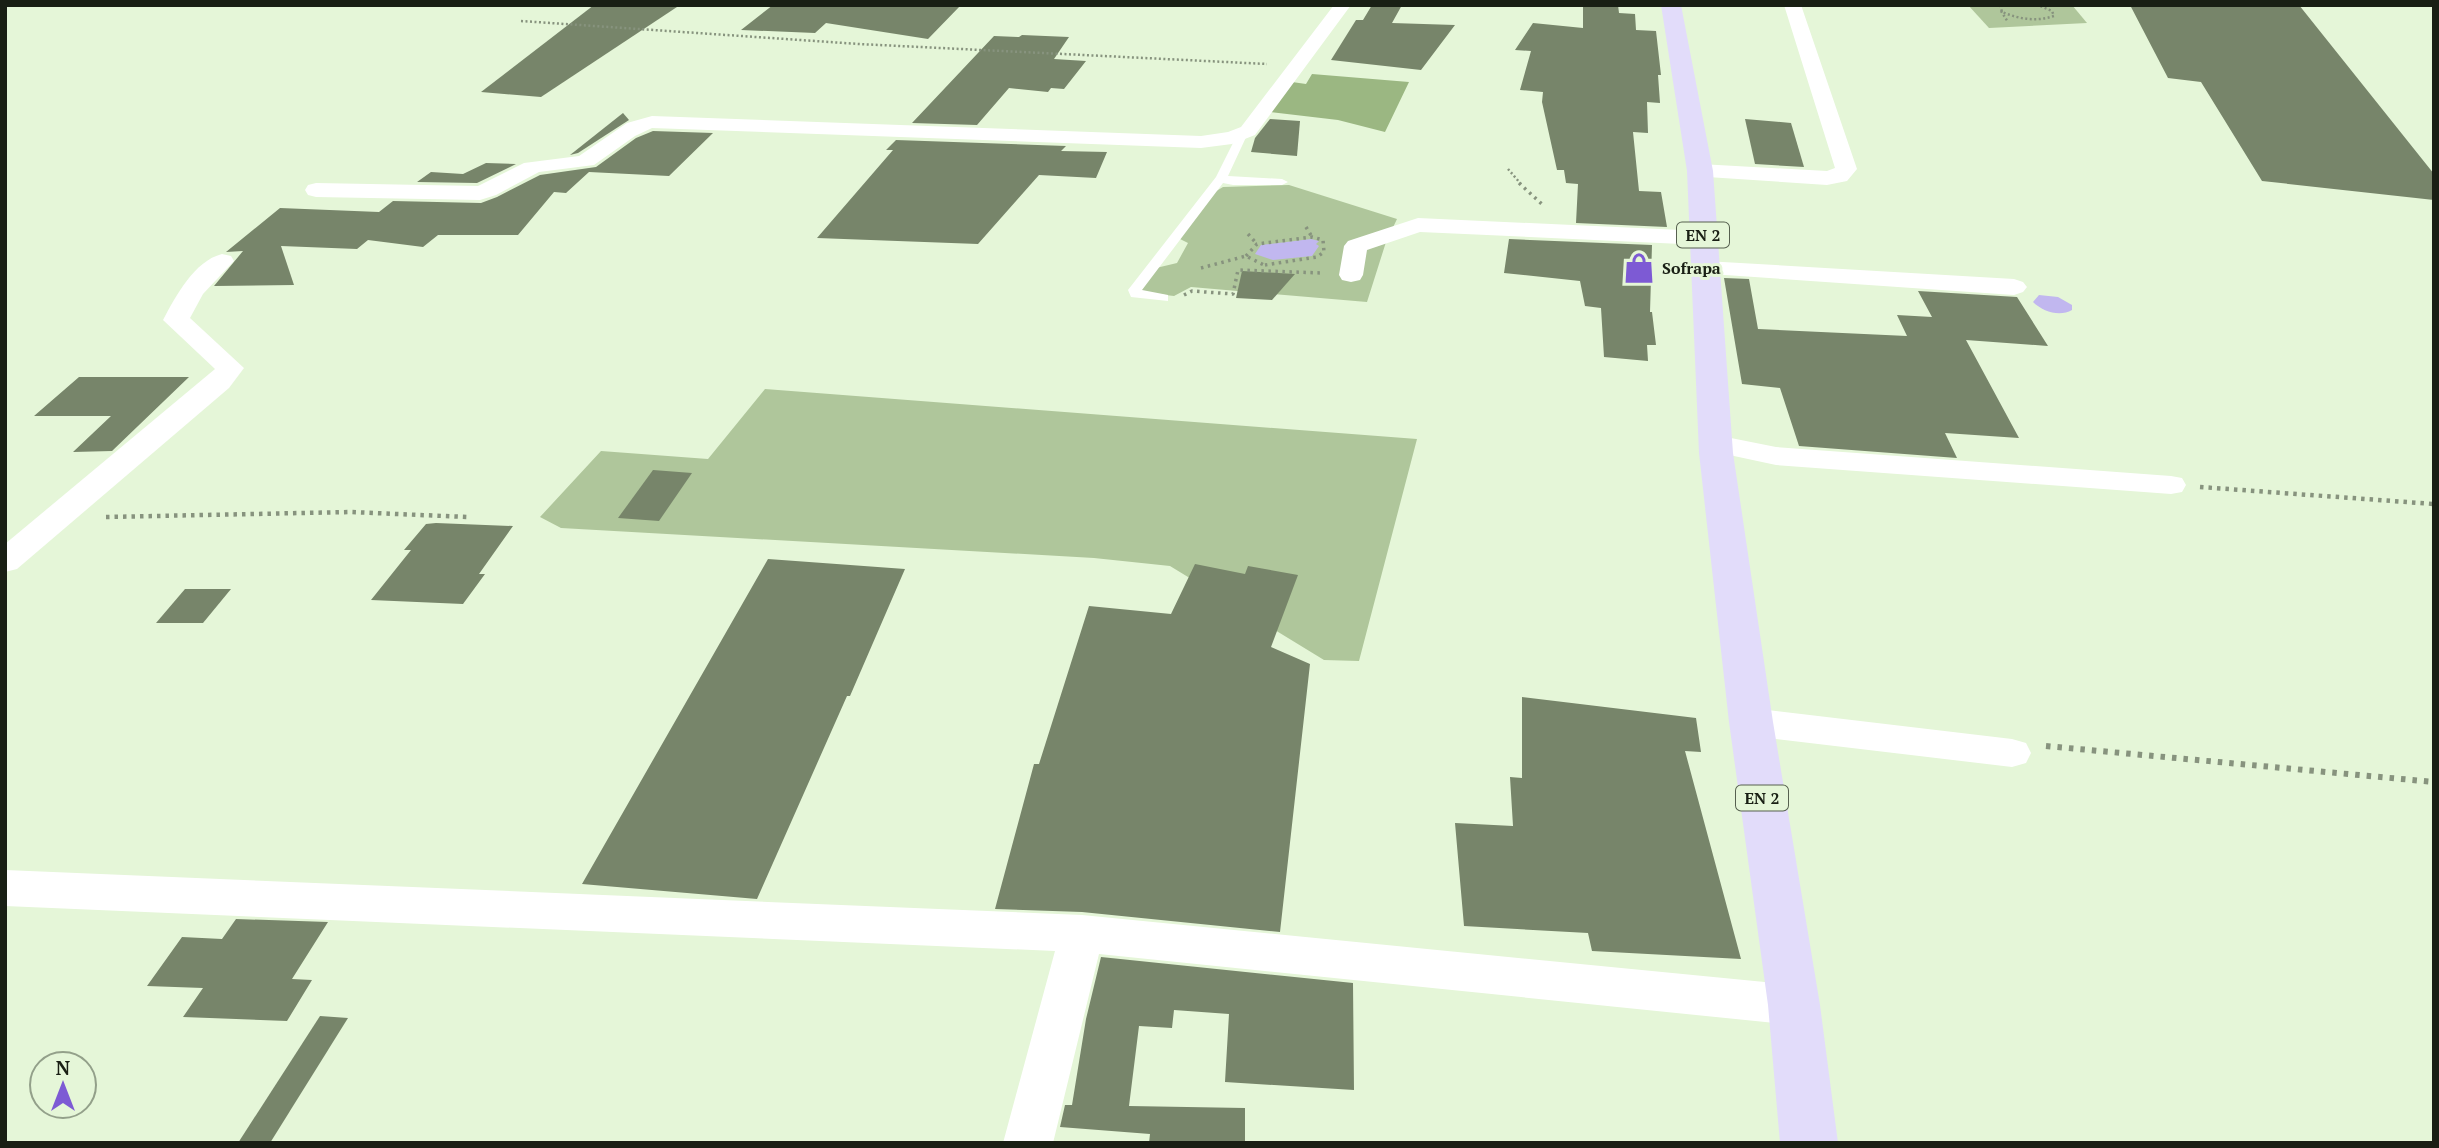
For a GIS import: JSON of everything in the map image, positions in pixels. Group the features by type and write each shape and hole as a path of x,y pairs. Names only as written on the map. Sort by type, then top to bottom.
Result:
{"main road":[{"name":"EN 2","path":"1671,5 1700,171 1716,444 1751,722 1794,1005 1809,1143"}],"street":[{"path":"316,190 480,193 496,189 537,166 570,164 592,158 631,128 652,122 1201,142 1232,138 1248,131 1343,5"},
{"path":"1700,171 1827,178 1839,176 1846,169 1792,5"},
{"path":"1351,275 1356,246 1418,225 1703,238"},
{"path":"5,561 219,382 230,368 176,320 192,290 222,261"},
{"path":"1705,268 2014,287"},
{"path":"1716,444 1776,456 2171,485"},
{"path":"1751,722 2012,753"},
{"path":"5,888 1082,934 1794,1005"},
{"path":"1028,1143 1082,934"}],"lane":[{"path":"1163,298 1136,294 1135,290 1221,178 1243,133"},
{"path":"1221,178 1233,182 1282,182"}],"path":[{"path":"1998,6 2008,14 2025,19 2054,16 2052,11 2038,5"},
{"path":"1998,6 2008,22"},
{"path":"521,21 958,49 1268,64 1299,63"},
{"path":"1508,169 1512,176 1573,232"},
{"path":"1306,227 1312,237"},
{"path":"1248,234 1257,244"},
{"path":"1201,268 1247,256 1257,244 1312,237 1323,240 1324,252 1317,257 1265,265 1247,256"},
{"path":"1265,265 1266,271"},
{"path":"1163,298 1174,299 1192,291 1233,294 1238,270 1351,275"},
{"path":"2171,485 2434,504"},
{"path":"47,526 76,517 351,512 467,517"},
{"path":"2012,753 2029,744 2434,782"}],"green space":[{"path":"1968,5 2072,5 2087,23 1989,28"},
{"path":"1312,74 1409,82 1385,132 1338,120 1269,112 1292,82 1306,84"},
{"path":"1289,185 1397,219 1386,242 1367,302 1191,287 1174,296 1140,292 1156,268 1177,263 1188,243 1176,237 1208,196 1223,187"},
{"path":"765,389 1417,439 1359,661 1324,660 1170,566 1094,558 561,528 540,517 601,451 708,459"}],"shaded area":[{"path":"1311,239 1319,241 1316,244 1319,246 1312,256 1273,260 1255,254 1261,245"},
{"path":"2039,295 2058,297 2072,305 2072,310 2062,313 2047,311 2033,302"}],"building":[{"path":"594,5 680,5 541,97 481,92"},
{"path":"773,5 961,5 928,39 826,23 815,33 741,30"},
{"path":"1372,5 1402,5 1392,23 1455,25 1421,70 1331,60 1356,20 1363,20"},
{"path":"1583,5 1618,5 1619,13 1635,14 1636,30 1656,31 1661,75 1658,75 1660,103 1647,102 1648,133 1633,132 1639,191 1661,192 1667,227 1576,223 1578,184 1566,183 1564,170 1557,170 1542,102 1543,92 1520,90 1531,51 1515,50 1533,23 1583,28"},
{"path":"2130,5 2299,5 2434,174 2434,200 2262,181 2201,82 2168,78"},
{"path":"994,36 1069,37 1054,59 1086,61 1064,89 1051,88 1048,92 1009,88 977,125 912,123"},
{"path":"623,113 629,120 578,153 570,155"},
{"path":"1270,119 1300,121 1297,156 1251,152 1255,138"},
{"path":"1745,119 1791,123 1804,167 1755,164"},
{"path":"653,131 713,133 669,176 589,172 566,193 554,192 518,235 438,235 423,247 368,240 357,249 281,246 294,285 214,286 243,251 226,252 280,208 379,212 393,201 481,203 540,175 596,167 636,138"},
{"path":"896,140 1066,146 1061,151 1107,152 1096,178 1039,175 978,244 817,238 893,150 886,150"},
{"path":"486,163 516,164 477,183 417,182 431,172 463,174"},
{"path":"1509,239 1652,245 1650,312 1656,345 1647,345 1648,361 1604,357 1601,308 1585,306 1580,281 1504,273"},
{"path":"1242,271 1295,274 1272,300 1236,298"},
{"path":"1724,278 1749,279 1758,329 1907,336 1897,315 1932,317 1918,291 2017,297 2048,346 1966,340 2019,438 1945,433 1957,458 1799,446 1780,388 1742,384"},
{"path":"79,377 189,377 112,451 73,452 111,416 34,416"},
{"path":"653,470 692,473 659,521 618,518"},
{"path":"426,524 513,526 479,574 485,574 463,604 371,600 411,550 404,550"},
{"path":"768,559 905,569 757,899 582,884"},
{"path":"1195,564 1245,574 1248,566 1298,575 1271,647 1310,664 1280,932 1082,912 995,909 1034,764 1039,764 1089,606 1171,614"},
{"path":"185,589 231,589 203,623 156,623"},
{"path":"1522,697 1696,718 1701,752 1685,751 1741,959 1592,951 1588,933 1464,926 1455,823 1513,826 1510,777 1522,778"},
{"path":"236,919 328,922 292,979 312,980 287,1021 183,1017 203,988 147,986 182,937 222,939"},
{"path":"1101,957 1353,983 1354,1090 1225,1082 1229,1014 1174,1010 1172,1028 1139,1026 1129,1106 1245,1108 1245,1143 1149,1143 1150,1134 1060,1127 1065,1105 1072,1105 1086,1019"},
{"path":"320,1016 348,1018 270,1143 238,1143"}],"place":[{"name":"Sofrapa","path":"1639,268"}]}
